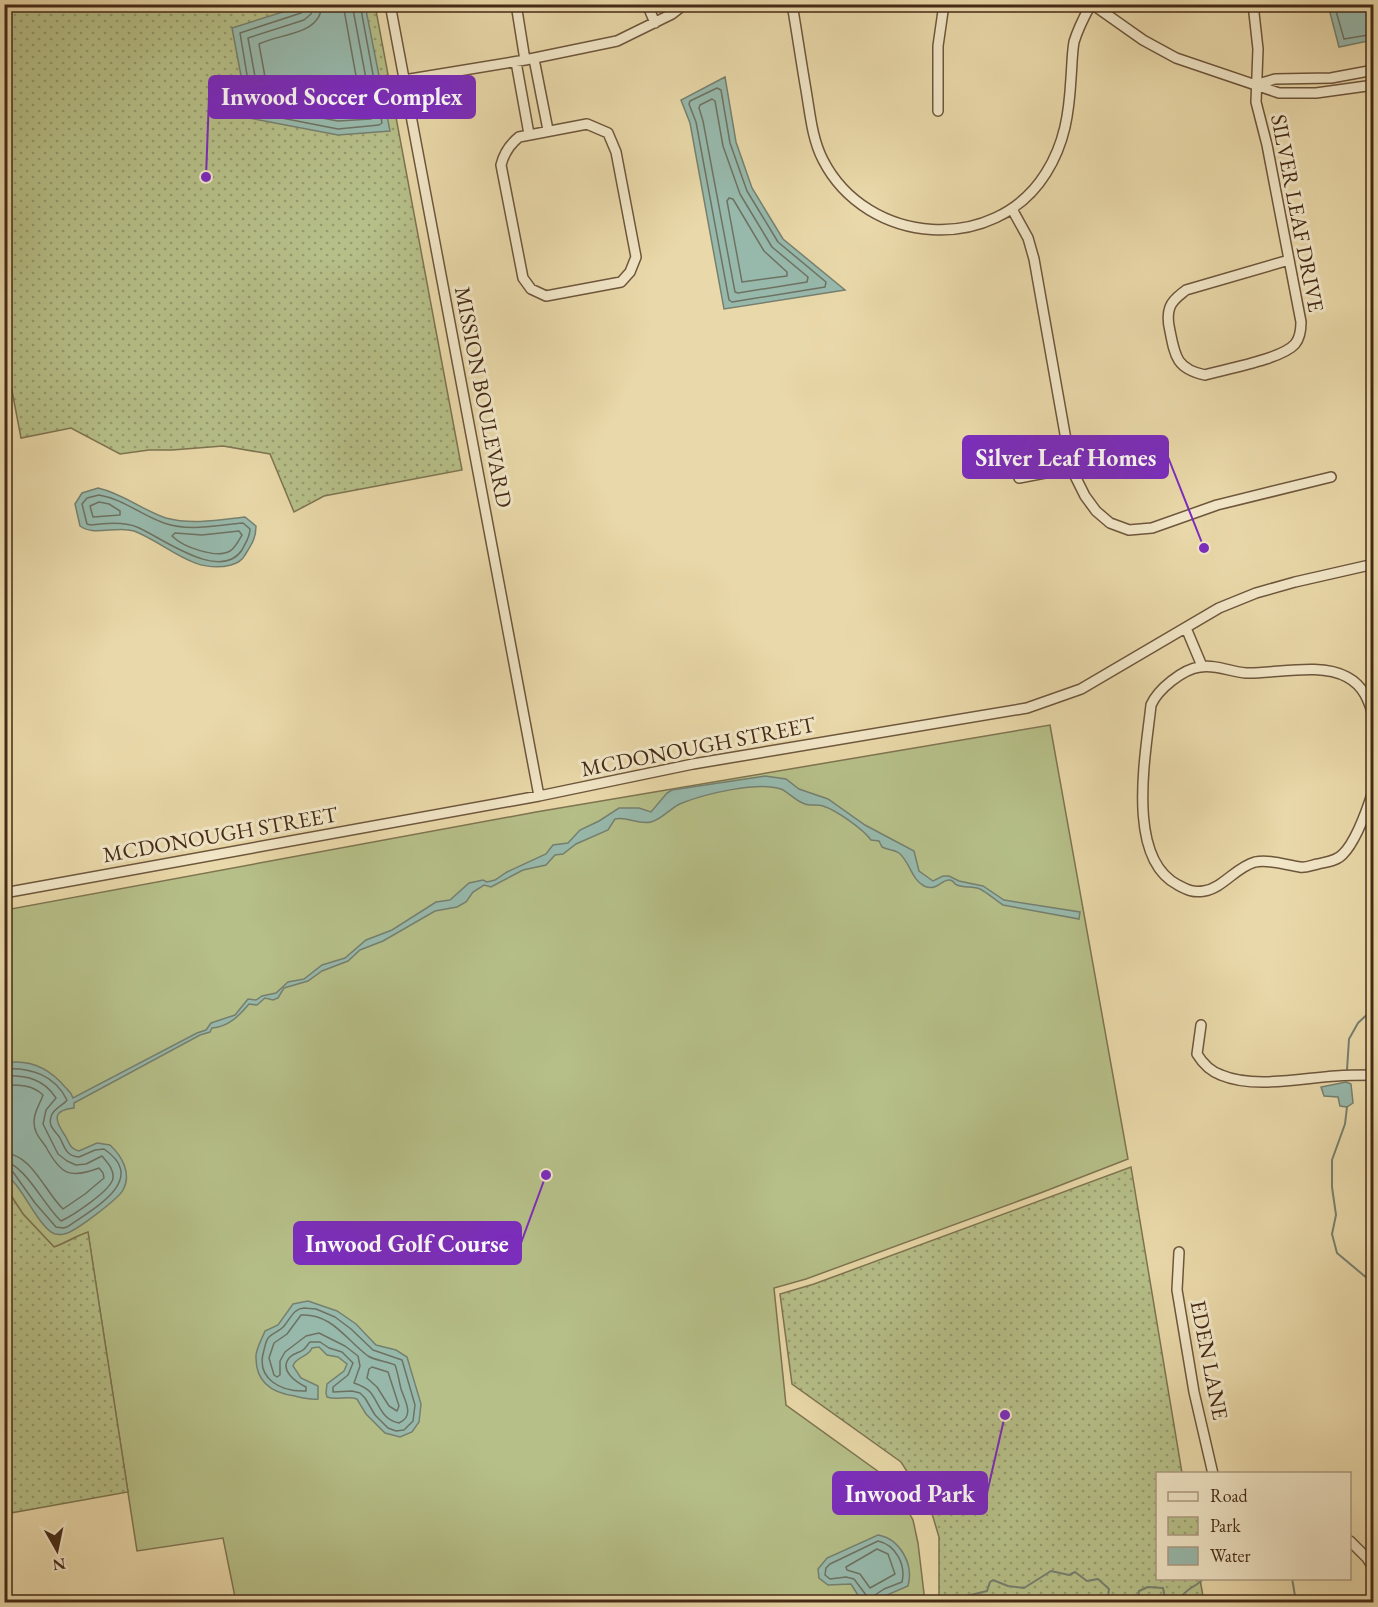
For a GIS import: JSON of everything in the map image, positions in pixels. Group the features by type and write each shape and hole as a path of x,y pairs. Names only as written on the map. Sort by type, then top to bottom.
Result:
{"street":[{"name":"MISSION BOULEVARD","path":"390,4 539,796"},
{"path":"516,4 539,132"},
{"path":"647,4 655,23"},
{"path":"405,80 525,60 617,41 672,14 685,4"},
{"path":"792,4 811,125 823,160 839,183 859,204 903,226 943,230 966,228 993,219 1031,195 1050,166 1063,139 1069,112 1074,44 1080,23 1091,4 1143,40 1176,58 1279,93 1334,92 1374,85"},
{"path":"938,111 938,46 944,4"},
{"name":"SILVER LEAF DRIVE","path":"1253,4 1258,49 1256,102 1267,145 1301,322 1297,342 1286,352 1205,375 1193,372 1181,365 1174,355 1168,318 1174,300 1186,290 1289,260"},
{"path":"525,60 539,132"},
{"path":"1258,84 1275,79 1331,78 1374,70"},
{"path":"587,124 608,133 616,152 636,257 630,272 621,282 546,296 531,289 523,278 501,165 504,154 511,143 519,137 539,132 587,124"},
{"path":"1012,209 1028,238 1034,259 1071,468 1085,496 1096,511 1110,523 1130,530 1152,528 1217,505 1331,477"},
{"path":"1019,478 1071,468"},
{"name":"MCDONOUGH STREET","path":"4,894 539,796 693,764 1028,708 1081,689 1220,608 1256,593 1374,564"},
{"path":"1186,628 1202,666"},
{"path":"1374,718 1362,689 1350,678 1340,674 1312,670 1245,673 1202,666 1190,670 1165,686 1155,695 1151,705 1142,802 1149,849 1159,868 1171,881 1191,892 1204,891 1220,884 1250,863 1261,861 1303,867 1337,859 1354,837 1374,788"},
{"path":"1201,1025 1197,1054 1204,1066 1222,1076 1275,1082 1374,1075"},
{"name":"EDEN LANE","path":"1179,1252 1177,1290 1194,1392 1213,1472"},
{"path":"1351,1542 1367,1558 1374,1569"}],"green space":[{"path":"4,5 375,5 462,470 324,496 294,512 270,454 223,446 120,454 71,428 21,438 4,349"},
{"path":"1050,725 1128,1159 806,1279 774,1288 786,1405 890,1480 913,1520 925,1602 236,1602 223,1538 137,1551 88,1233 54,1247 5,1191 5,910 536,812"},
{"path":"1131,1167 1182,1472 1156,1472 1156,1580 1200,1580 1204,1602 939,1602 939,1537 930,1507 901,1462 792,1384 780,1294 814,1284"},
{"path":"5,1191 54,1247 88,1232 128,1492 5,1514"}],"water":[{"path":"308,4 365,5 390,131 338,135 249,118 232,28"},
{"path":"1328,5 1373,5 1373,40 1339,47"},
{"path":"725,77 736,142 752,188 783,239 845,290 724,309 690,123 681,100"},
{"path":"98,488 116,494 157,515 176,520 206,521 245,517 256,526 254,538 241,560 231,565 217,567 192,562 134,531 120,529 92,531 80,526 75,504 82,493"},
{"path":"765,776 786,779 799,789 828,799 865,825 914,851 919,871 933,881 949,876 959,881 983,886 1004,900 1080,912 1079,919 1003,905 980,889 960,886 950,880 932,887 924,886 916,879 899,853 882,847 879,841 871,840 856,825 835,811 823,806 801,803 781,789 746,788 704,796 682,803 651,822 615,819 608,830 576,844 563,854 555,855 546,865 523,870 491,887 484,885 473,892 466,902 457,907 435,911 383,941 360,950 348,961 322,971 308,981 284,988 278,998 273,1000 265,998 257,1005 249,1004 228,1023 212,1028 210,1032 200,1035 74,1103 74,1108 59,1113 57,1120 75,1150 79,1151 97,1143 110,1145 122,1160 126,1172 126,1184 120,1194 86,1222 69,1232 55,1234 49,1230 17,1186 5,1175 5,1063 22,1062 38,1066 59,1080 73,1098 206,1030 211,1023 235,1015 248,999 256,1000 276,993 288,982 304,979 322,965 345,958 366,940 392,930 436,902 450,900 469,883 495,880 546,854 553,845 568,843 580,830 619,808 639,808 651,812 672,790"},
{"path":"1346,1082 1351,1084 1353,1103 1347,1107 1340,1106 1338,1097 1324,1096 1321,1087"},
{"path":"308,1301 337,1311 356,1324 376,1345 396,1350 407,1357 421,1404 419,1422 412,1432 400,1437 385,1433 366,1414 357,1399 327,1397 327,1384 344,1371 347,1364 338,1357 327,1355 319,1347 312,1348 293,1366 301,1378 318,1386 318,1399 287,1395 273,1389 262,1380 257,1367 256,1355 265,1331 278,1325 293,1304"},
{"path":"878,1535 893,1542 904,1554 909,1569 908,1586 871,1602 861,1600 851,1584 828,1585 819,1578 818,1569 827,1558"}],"waterway":[{"path":"1347,1070 1349,1039 1358,1023 1374,1008"},
{"path":"1347,1107 1345,1124 1332,1160 1332,1187 1336,1215 1332,1234 1337,1253 1374,1284"},
{"path":"942,1602 987,1591 993,1580 1008,1586 1024,1588 1051,1571 1069,1575 1075,1572 1087,1581 1098,1579 1109,1589 1108,1596 1117,1600 1124,1596 1125,1601 1138,1600 1139,1591 1148,1587 1163,1588 1166,1602"},
{"path":"1170,1602 1202,1580"},
{"path":"1292,1580 1296,1602"}],"place":[{"name":"Inwood Soccer Complex","path":"206,177"},
{"name":"Silver Leaf Homes","path":"1204,548"},
{"name":"Inwood Golf Course","path":"546,1175"},
{"name":"Inwood Park","path":"1005,1415"}]}
